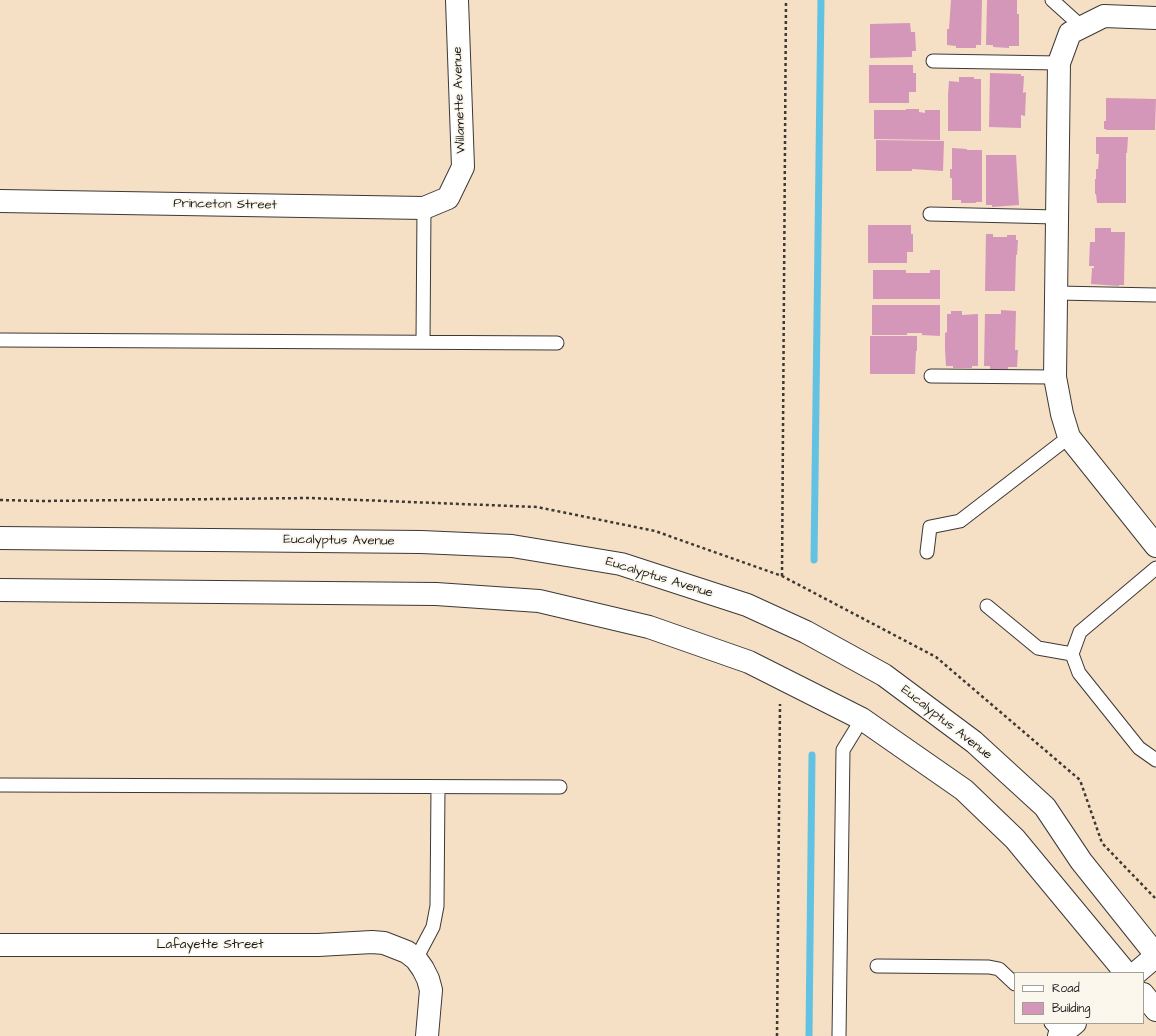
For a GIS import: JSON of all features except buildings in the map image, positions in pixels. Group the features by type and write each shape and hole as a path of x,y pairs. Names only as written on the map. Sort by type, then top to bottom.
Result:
{"street":[{"name":"Willamette Avenue","path":"448,198 463,167 457,0"},
{"path":"1156,18 1104,16 1070,33 1059,63 1055,378 1062,414 1069,437 1156,546"},
{"name":"Princeton Street","path":"0,201 424,208 448,198"},
{"name":"Eucalyptus Avenue","path":"0,538 421,542 512,546 621,564 747,605 806,632 884,676 974,742 1045,807 1081,861 1156,956"},
{"path":"0,590 436,594 540,601 649,627 749,662 862,719 964,790 1015,840 1125,972"},
{"name":"Lafayette Street","path":"0,945 333,945 372,942 396,946 416,959"},
{"path":"1137,972 1156,956"},
{"path":"416,959 423,969 431,990 427,1036"},
{"path":"1144,995 1156,1010"}],"lane":[{"path":"1052,0 1082,27"},
{"path":"933,61 1059,63"},
{"path":"423,342 424,208"},
{"path":"930,214 1056,217"},
{"path":"1057,293 1156,295"},
{"path":"0,340 557,343"},
{"path":"931,376 1055,378"},
{"path":"927,552 930,527 960,521 1069,437"},
{"path":"1156,568 1080,632 1072,654 1079,673 1139,748 1156,760"},
{"path":"987,606 1038,648 1072,654"},
{"path":"839,1036 843,750 862,719"},
{"path":"0,785 560,788"},
{"path":"416,959 433,927 437,906 438,787"},
{"path":"877,966 988,967 999,969 1014,983"}],"path":[{"path":"782,576 786,0"},
{"path":"0,500 42,501 309,498 537,507 655,531 782,576 936,657 1080,780 1102,843 1155,898"},
{"path":"777,1036 780,704"}],"waterway":[{"path":"814,560 821,0"},
{"path":"809,1036 812,755"}]}
